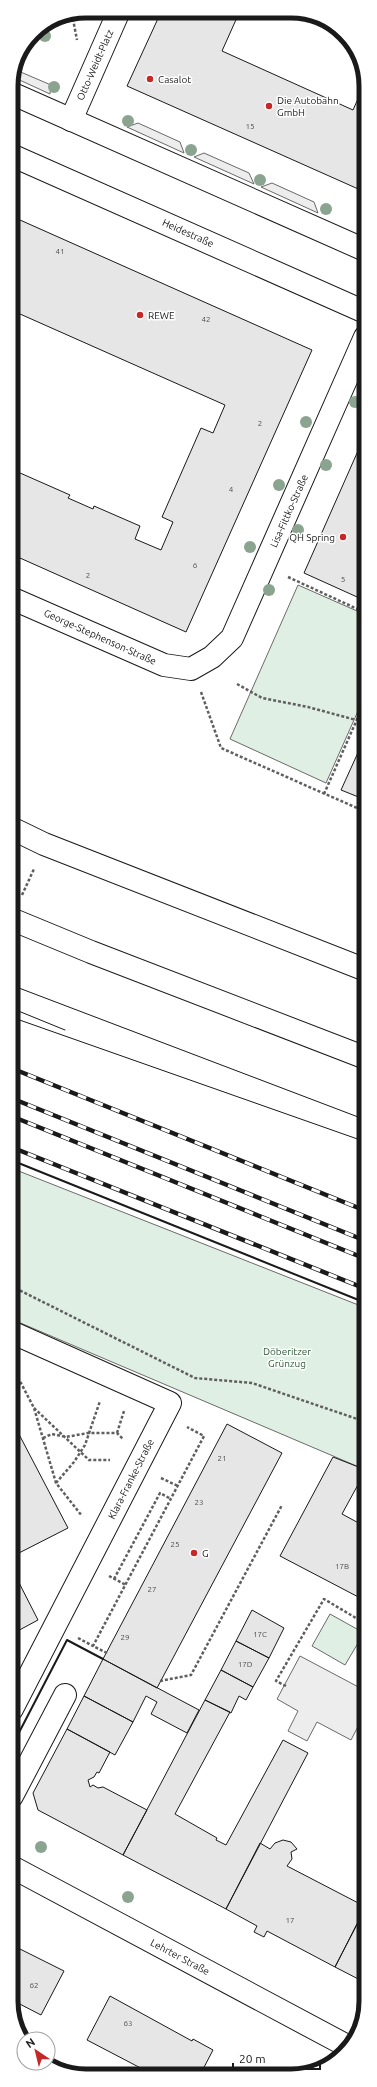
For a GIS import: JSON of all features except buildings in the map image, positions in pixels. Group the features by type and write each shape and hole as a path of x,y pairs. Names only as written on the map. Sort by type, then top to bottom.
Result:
{"street":[{"name":"Otto-Weidt-Platz","path":"71,120 116,18"},
{"path":"18,96 359,247"},
{"name":"Heidestraße","path":"18,158 359,309"},
{"name":"Lisa-Fittko-Straße","path":"192,669 212,657 232,638 359,353"},
{"name":"George-Stephenson-Straße","path":"18,601 164,665 192,669"},
{"path":"18,831 44,844 359,967"},
{"path":"18,910 91,952 359,1055"},
{"name":"Klara-Franke-Straße","path":"18,1335 170,1403 18,1697"},
{"path":"18,1785 65,1695"},
{"name":"Lehrter Straße","path":"18,1870 344,2043"}],"path":[{"path":"285,576 359,610"},
{"path":"192,669 221,748 359,809"},
{"path":"237,684 262,698 308,707 356,720"},
{"path":"324,794 359,714"},
{"path":"18,904 44,844"},
{"path":"18,1290 195,1378 252,1383 359,1420"},
{"path":"56,1484 85,1445 109,1375"},
{"path":"18,1376 34,1408 56,1484 81,1513 98,1541"},
{"path":"34,1408 89,1460 118,1460 138,1464"},
{"path":"93,1646 204,1436 192,1430"},
{"path":"43,1438 52,1434 66,1437 88,1433 117,1433 138,1464"},
{"path":"162,1478 178,1486"},
{"path":"126,1585 114,1579 120,1567 160,1493 171,1499"},
{"path":"160,1681 191,1675 282,1505"},
{"path":"286,1686 276,1681 324,1600 359,1620"},
{"path":"82,1640 107,1653"}],"green space":[{"path":"298,585 359,612 359,709 326,783 230,739"},
{"name":"Döberitzer Grünzug","path":"18,1171 359,1305 359,1467 18,1322"},
{"path":"330,1614 359,1630 359,1641 345,1665 312,1646"}],"shaded area":[{"path":"20,72 51,85 50,94 18,79"},
{"path":"138,123 180,142 184,153 127,127"},
{"path":"204,153 249,173 254,184 194,157"},
{"path":"272,183 314,202 318,213 261,187"},
{"path":"300,1656 359,1687 359,1725 351,1740 317,1722 307,1741 288,1731 298,1711 277,1699"}],"tram line":[{"path":"18,988 359,1117"},
{"path":"18,1011 65,1030"},
{"path":"18,1019 359,1140"}],"railway":[{"path":"18,1071 359,1208"},
{"path":"18,1101 359,1238"},
{"path":"18,1119 359,1256"},
{"path":"18,1150 359,1286"}],"wall":[{"path":"18,1163 359,1300"},
{"path":"18,1734 67,1640 103,1659"}],"place":[{"name":"Casalot","path":"150,79"},
{"name":"Die Autobahn GmbH","path":"269,106"},
{"name":"REWE","path":"140,315"},
{"name":"QH Spring","path":"343,537"},
{"name":"G","path":"194,1553"}]}
